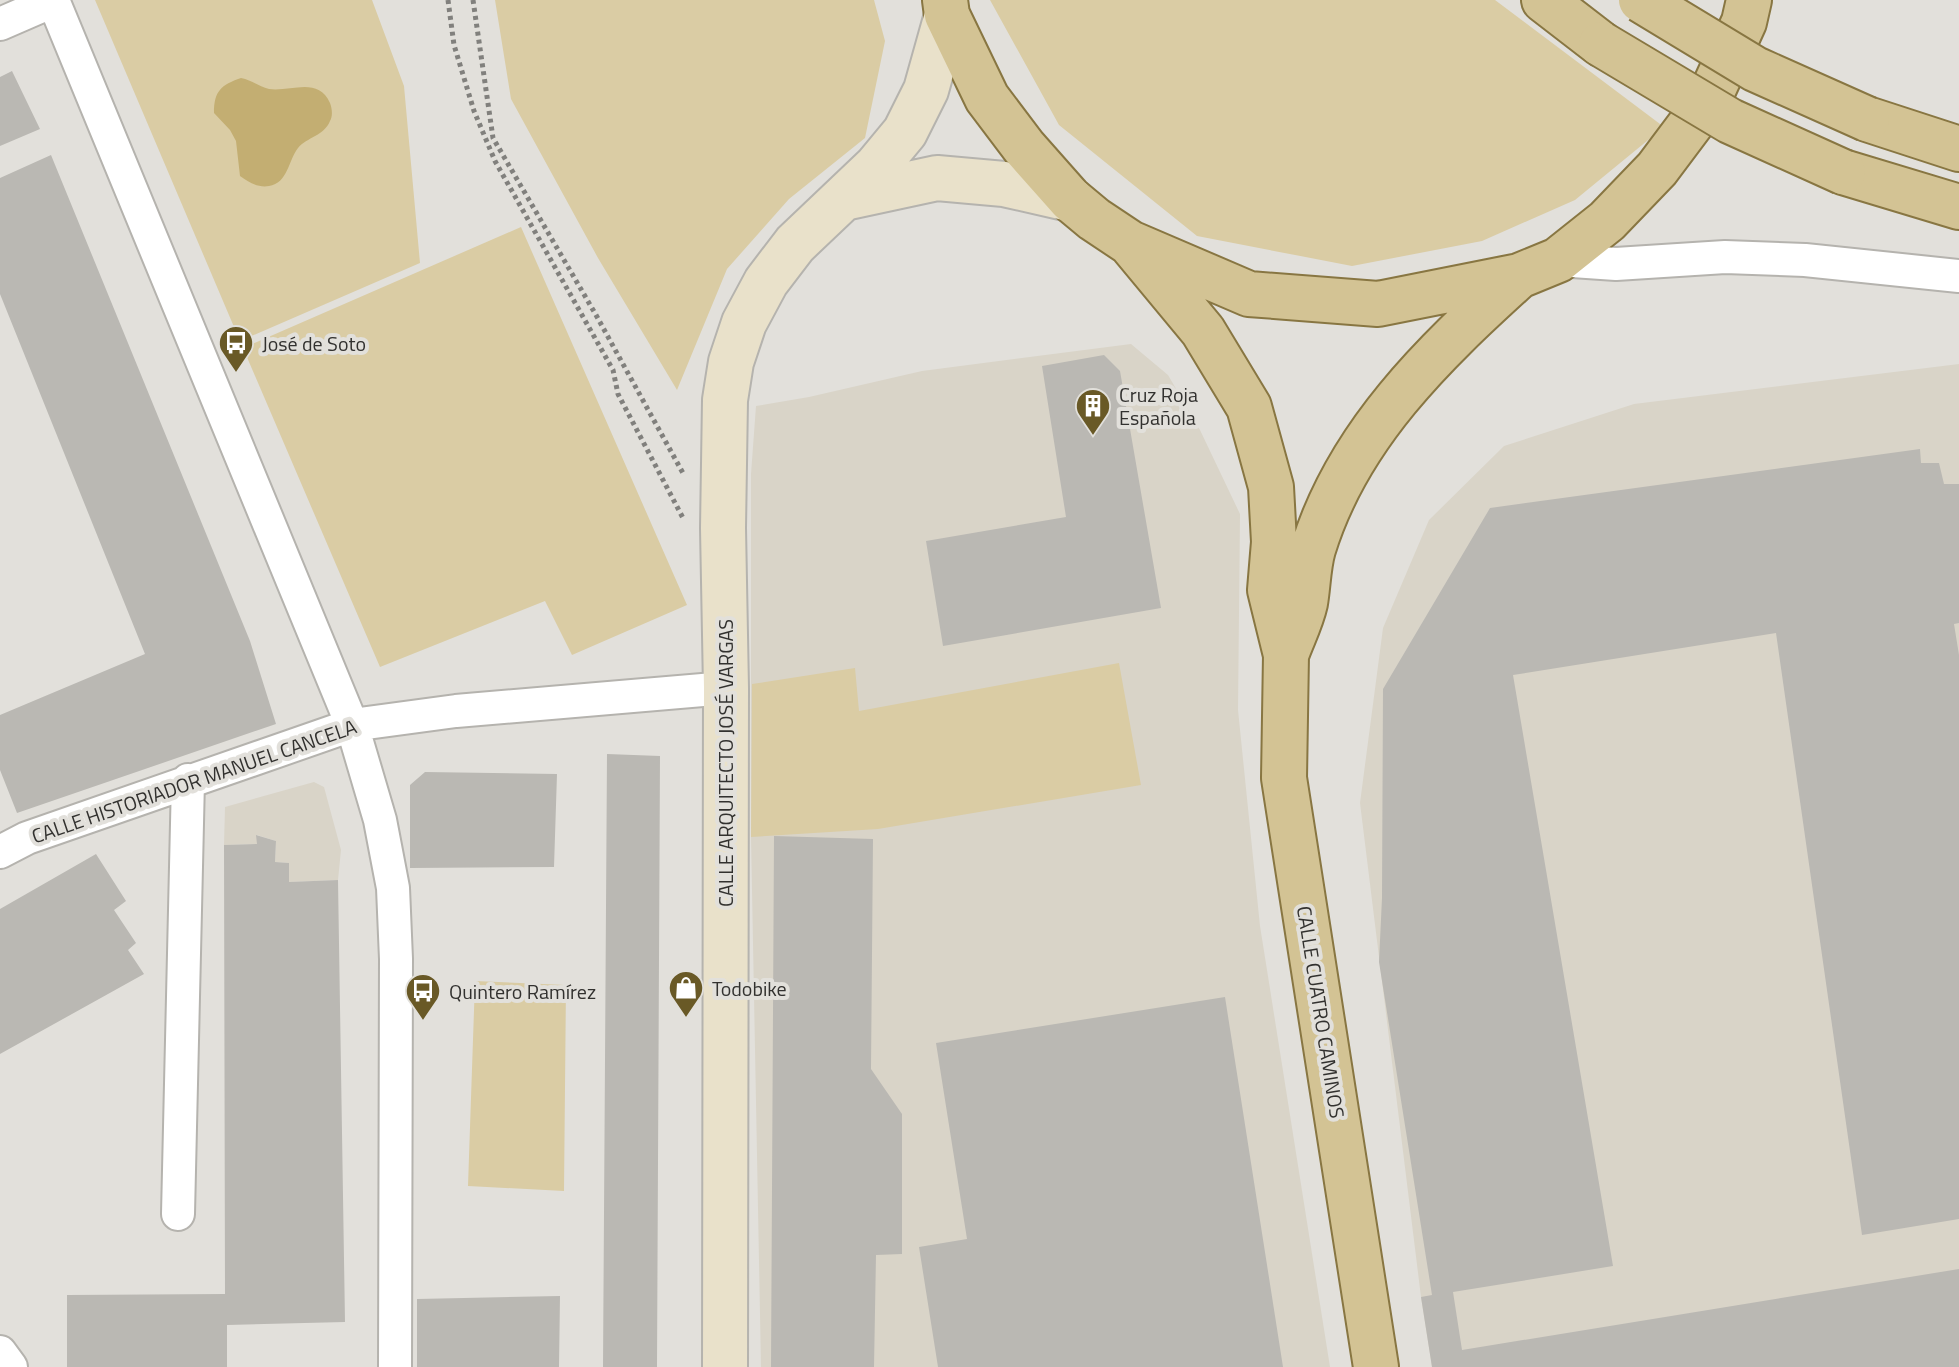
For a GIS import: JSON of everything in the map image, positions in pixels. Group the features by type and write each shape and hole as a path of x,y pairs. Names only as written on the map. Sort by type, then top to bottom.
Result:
{"main road":[{"path":"1544,0 1601,44 1730,121 1843,172 1959,207"},
{"path":"1641,0 1755,69 1867,119 1959,149"},
{"name":"CALLE CUATRO CAMINOS","path":"1286,655 1304,606 1312,550 1344,476 1381,419 1450,338 1539,268 1607,221 1657,169 1708,101 1744,22 1749,0"},
{"path":"946,8 987,98 1024,147 1070,199 1130,243 1249,294 1378,304 1539,268"},
{"name":"CALLE CUATRO CAMINOS","path":"1130,243 1203,331 1249,407 1271,487 1274,542 1270,590 1286,655 1284,778 1376,1367"}],"street":[{"path":"0,24 53,1 352,725 380,820 393,888 396,959 395,1367"},
{"name":"CALLE ARQUITECTO JOSÉ VARGAS","path":"725,1367 726,688 723,496 725,400 731,362 744,323 766,282 795,244 876,167 905,132 926,90 946,8"},
{"path":"844,198 937,178 1004,184 1070,199"},
{"path":"1539,268 1725,257 1805,260 1959,276"},
{"path":"1897,269 1959,289"},
{"name":"CALLE HISTORIADOR MANUEL CANCELA","path":"0,852 27,838 352,725 456,711 726,688"},
{"path":"178,1214 188,780"},
{"path":"0,1352 11,1367"}],"path":[{"path":"473,0 493,138 596,315 688,483"}],"shaded area":[{"path":"95,0 372,0 404,86 420,263 240,341"},
{"path":"495,0 874,0 885,41 865,138 789,199 727,269 677,390 598,258 511,99"},
{"path":"990,0 1495,0 1664,127 1575,200 1482,241 1352,266 1197,236 1059,125"},
{"path":"241,78 269,89 311,87 325,95 331,105 332,117 327,126 298,148 284,176 269,186 257,185 240,176 236,141 214,113 215,99 220,90"},
{"path":"521,227 687,605 572,655 545,601 380,667 243,348"},
{"path":"1131,344 1168,375 1200,430 1240,514 1238,710 1260,926 1330,1367 761,1367 751,837 751,474 756,406 922,371"},
{"path":"1959,364 1959,1367 1432,1367 1360,803 1383,628 1429,520 1504,446 1634,404"},
{"path":"1119,663 1141,785 878,829 751,837 752,684 855,668 859,711"},
{"path":"314,782 324,787 341,850 338,880 289,882 289,863 275,862 276,841 257,835 257,844 224,845 225,807"},
{"path":"475,981 566,985 564,1191 468,1186"}],"building":[{"path":"12,71 40,129 0,146 0,77"},
{"path":"51,155 250,641 276,724 17,813 0,770 0,715 145,654 0,294 0,178"},
{"path":"1104,355 1120,371 1161,608 943,646 926,541 1066,517 1042,366"},
{"path":"1920,449 1921,463 1939,463 1944,484 1959,484 1959,623 1954,624 1959,655 1959,1219 1862,1235 1776,633 1513,675 1613,1266 1453,1292 1462,1350 1959,1269 1959,1367 1432,1367 1421,1297 1432,1295 1379,962 1383,689 1490,508"},
{"path":"607,754 660,756 657,1367 603,1367"},
{"path":"425,772 557,774 554,867 410,868 410,785"},
{"path":"256,835 276,841 275,862 289,863 289,882 338,880 345,1322 227,1325 227,1367 67,1367 67,1295 225,1294 224,845 257,844"},
{"path":"774,836 873,839 871,1069 902,1114 902,1254 876,1255 874,1367 771,1367"},
{"path":"96,854 126,901 114,910 136,943 128,950 144,974 0,1054 0,909"},
{"path":"1225,997 1283,1367 938,1367 919,1247 967,1239 936,1043"},
{"path":"560,1296 559,1367 417,1367 417,1299"}],"place":[{"name":"José de Soto","path":"236,374"},
{"name":"Cruz Roja Española","path":"1093,437"},
{"name":"Todobike","path":"686,1019"},
{"name":"Quintero Ramírez","path":"423,1022"}]}
